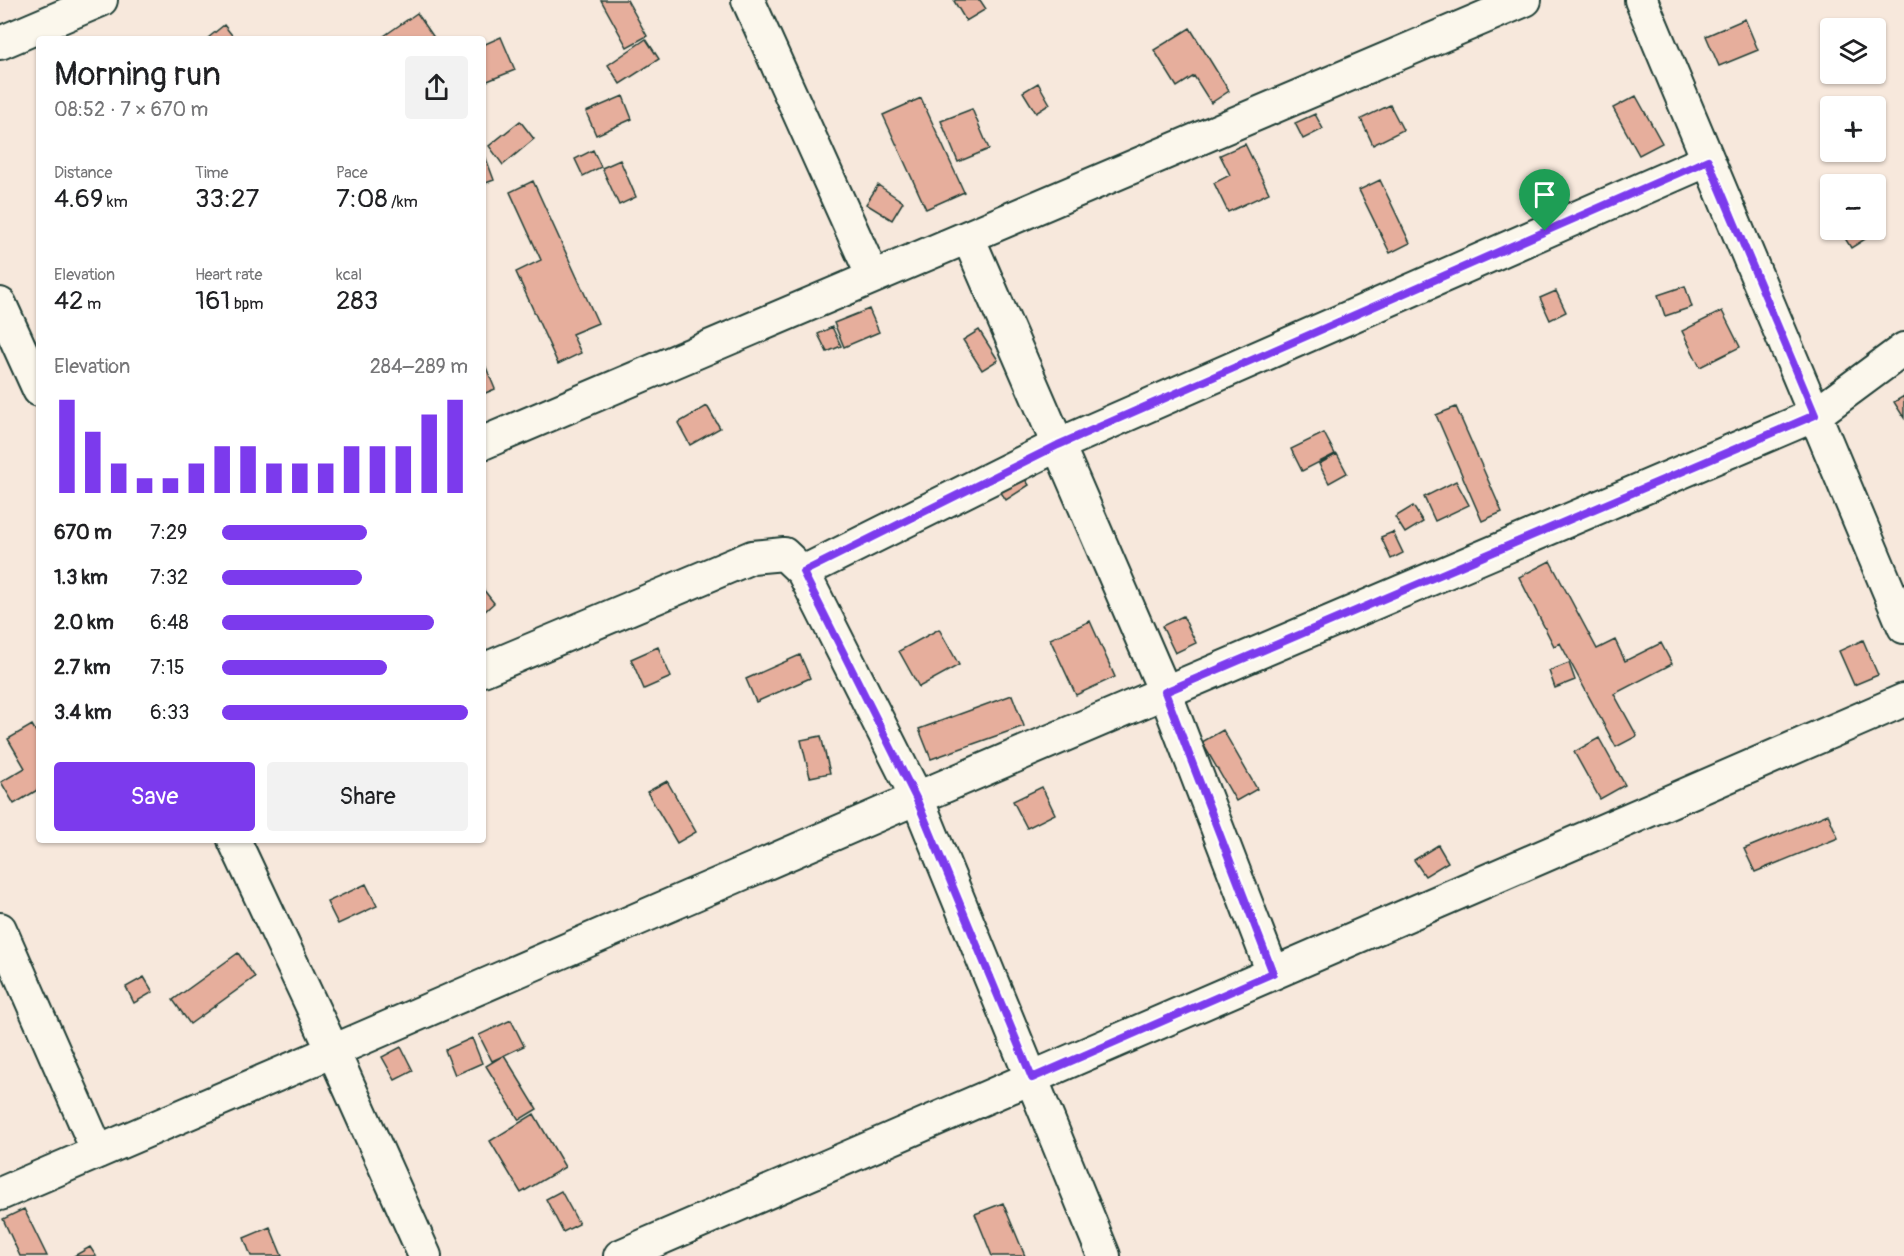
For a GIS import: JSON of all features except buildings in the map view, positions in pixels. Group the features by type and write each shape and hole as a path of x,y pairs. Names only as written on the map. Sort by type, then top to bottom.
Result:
{"street":[{"path":"0,43 101,0"},
{"path":"748,0 873,277"},
{"path":"486,441 1525,0"},
{"path":"1641,0 1904,627"},
{"path":"803,572 1058,445 1708,160"},
{"path":"968,237 1165,692 1273,973"},
{"path":"4,322 36,384"},
{"path":"0,1194 916,798 1815,415 1904,349"},
{"path":"486,669 752,557 784,554 803,572 916,798 1104,1256"},
{"path":"620,1256 1904,700"},
{"path":"235,843 333,1051 425,1256"},
{"path":"0,929 98,1152"}],"route":[{"path":"1708,160 1815,415 1165,692 1273,973 1032,1078 916,798 803,572 1058,445 1545,231 1708,160"}]}
